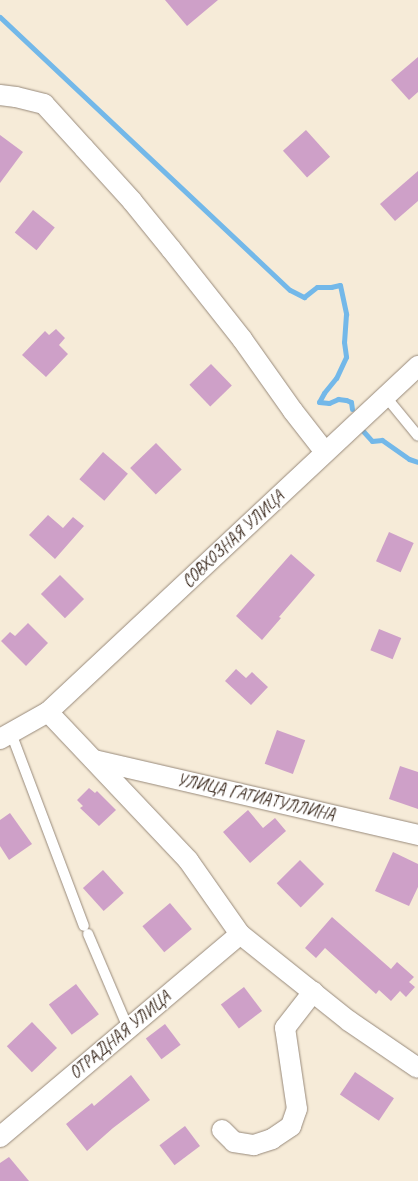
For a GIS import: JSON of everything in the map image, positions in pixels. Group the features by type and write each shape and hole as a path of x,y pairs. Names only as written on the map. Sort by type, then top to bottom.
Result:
{"street":[{"path":"0,95 16,97 44,104 132,201 171,249 242,339 293,411 325,452"},
{"name":"СОВХОЗНАЯ УЛИЦА","path":"6,736 48,712 418,366"},
{"path":"48,712 188,860 240,934 349,1021 418,1068"},
{"name":"УЛИЦА ГАТИАТУЛЛИНА","path":"94,760 418,835"},
{"name":"ОТРАДНАЯ УЛИЦА","path":"0,1137 240,934"},
{"path":"222,1130 234,1142 254,1145 272,1139 291,1126 297,1109 285,1028 313,992"}],"lane":[{"path":"386,397 418,436"},
{"path":"6,736 128,1028"}],"building":[{"path":"165,0 218,0 187,26"},
{"path":"418,57 418,92 409,100 391,80"},
{"path":"306,130 330,157 307,177 283,151"},
{"path":"0,135 23,152 0,183"},
{"path":"418,171 418,201 395,221 380,204"},
{"path":"33,210 55,228 37,250 15,233"},
{"path":"56,329 65,338 59,345 68,354 46,377 22,355 45,331 49,335"},
{"path":"211,364 232,386 210,406 189,385"},
{"path":"156,443 182,470 156,495 130,468"},
{"path":"103,452 128,474 104,501 79,479"},
{"path":"48,515 63,528 73,517 84,526 55,559 29,535"},
{"path":"389,532 414,543 401,572 376,561"},
{"path":"291,554 315,575 279,617 281,618 262,640 236,616"},
{"path":"60,575 84,599 65,618 41,594"},
{"path":"28,623 48,643 26,666 1,641 10,632 15,636"},
{"path":"379,629 401,638 393,659 370,650"},
{"path":"236,669 246,678 252,672 268,687 251,705 225,681"},
{"path":"277,730 305,740 293,774 265,764"},
{"path":"400,766 418,772 418,809 389,799"},
{"path":"89,788 95,793 97,791 116,810 99,826 80,808 83,806 77,800"},
{"path":"248,810 263,828 275,818 286,831 250,863 223,832"},
{"path":"10,813 32,844 9,860 0,846 0,820"},
{"path":"393,852 418,864 418,887 409,906 375,891"},
{"path":"300,860 324,884 301,907 277,883"},
{"path":"103,870 124,893 104,911 83,888"},
{"path":"170,903 192,929 164,952 142,926"},
{"path":"332,917 391,969 397,962 414,977 409,982 415,987 406,997 400,991 391,1001 379,990 376,994 325,948 316,958 305,948"},
{"path":"76,984 99,1014 72,1035 49,1004"},
{"path":"244,987 262,1011 239,1028 221,1004"},
{"path":"32,1022 57,1048 32,1072 7,1046"},
{"path":"165,1024 181,1045 161,1059 146,1038"},
{"path":"355,1072 394,1098 379,1121 340,1094"},
{"path":"131,1075 150,1100 113,1128 87,1151 66,1124 92,1103 94,1106"},
{"path":"185,1126 200,1146 174,1165 159,1145"},
{"path":"9,1157 29,1181 0,1181 0,1163"}],"waterway":[{"path":"0,17 290,290 304,297 317,287 331,287 340,285 346,314 344,342 346,357 336,378 319,402 329,403 338,399 346,400 351,402 352,409"},
{"path":"363,431 372,441 382,440 409,459 418,462"}]}
